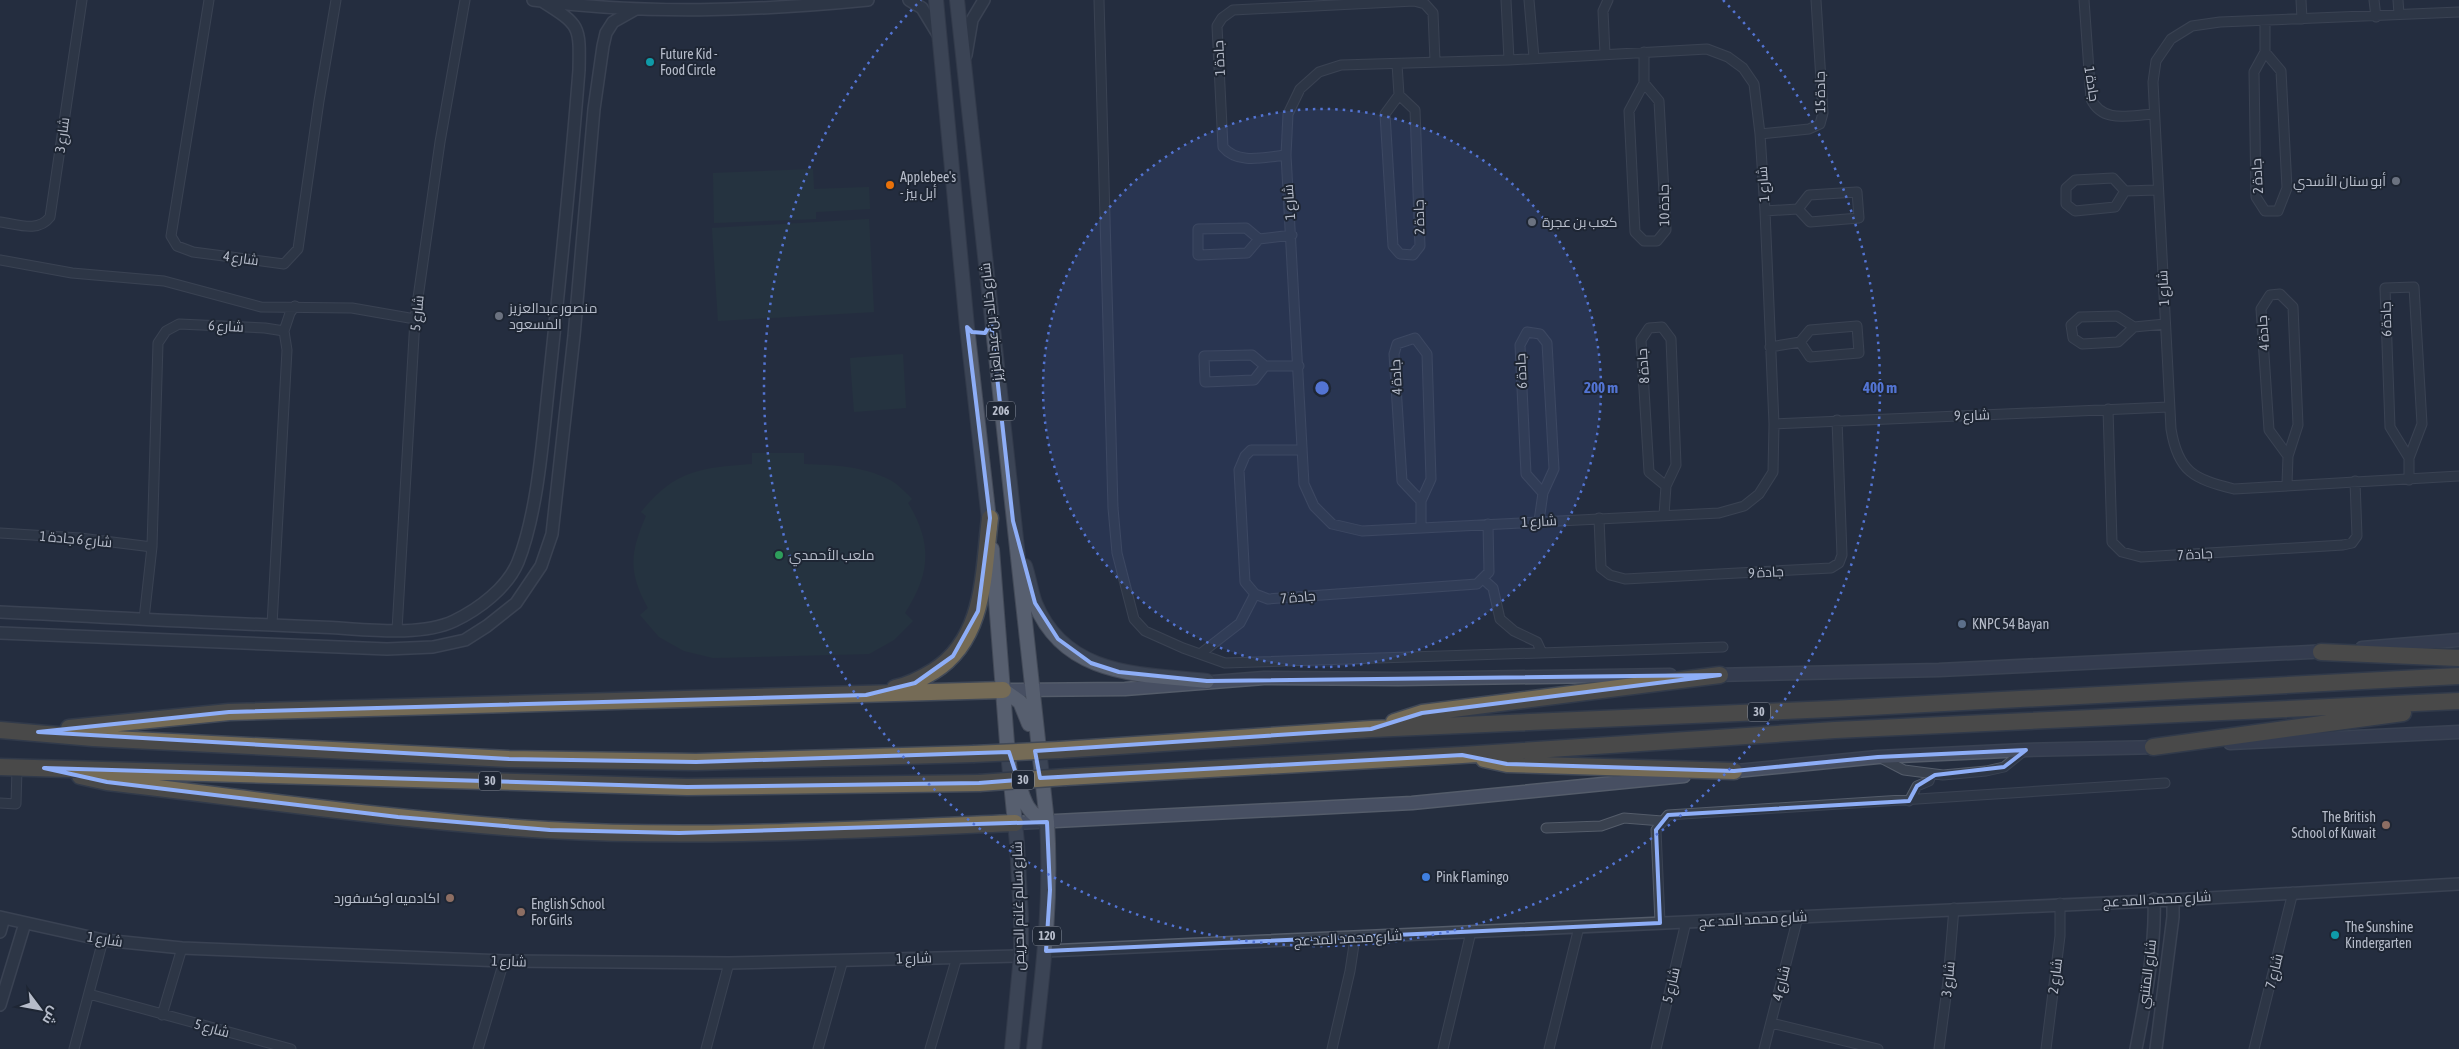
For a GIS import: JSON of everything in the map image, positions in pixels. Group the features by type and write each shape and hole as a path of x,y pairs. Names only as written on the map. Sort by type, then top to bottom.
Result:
{"highway":[{"path":"866,695 915,682 940,666 963,643 972,628 978,611 990,518"},
{"path":"2321,652 2459,658"},
{"path":"1371,729 1422,713 1720,675"},
{"name":"30","path":"0,730 93,738 518,759 696,762 1059,750 1371,729 1831,709 2459,676"},
{"path":"38,732 229,712 1003,690"},
{"path":"2153,747 2402,714 2458,701"},
{"name":"30","path":"0,767 687,787 979,783 1835,730 2458,701"},
{"path":"1462,754 1507,764 1734,771"},
{"path":"44,768 107,782 398,817 550,830 679,833 1016,823"}],"main road":[{"name":"شارع خالد بن عبدالعزيز","path":"936,0 967,327 990,518 1007,744 1016,823"},
{"name":"شارع خالد بن عبدالعزيز","path":"958,0 991,322 1047,822"},
{"path":"967,327 972,332 978,334 985,333 991,322"},
{"path":"1013,521 1035,603 1058,639 1091,663 1119,672 1207,681"},
{"path":"1003,690 1125,689 1207,681 1264,678 1398,679 1939,670 2321,652 2459,640"},
{"path":"1003,690 1013,696 1024,708 1042,788"},
{"path":"1016,823 1412,803 1878,757 2026,750 2153,747 2459,732"},
{"path":"1007,744 1028,809 1036,818 1047,822"},
{"name":"شارع سالم غانم الحريص","path":"1034,1049 1046,951 1050,890 1047,822"},
{"name":"شارع سالم غانم الحريص","path":"1012,1049 1021,956 1016,823"}],"street":[{"name":"شارع 3","path":"0,222 36,227 44,224 50,217 82,0"},
{"name":"شارع 4","path":"209,0 171,236 177,246 193,252 284,264 298,250 319,101 336,0"},
{"name":"شارع 5","path":"397,630 415,319 440,142 465,0"},
{"path":"538,1 636,9 699,11 868,0"},
{"path":"908,0 922,8 940,38"},
{"path":"964,67 972,20 984,0"},
{"path":"1099,0 1113,498 1117,553 1134,619 1145,631 1225,663 1723,647"},
{"path":"1506,0 1509,60"},
{"path":"1529,0 1534,58"},
{"path":"1605,54 1603,11 1608,0"},
{"name":"جادة 15","path":"1760,134 1809,129 1820,124 1823,113 1816,0"},
{"name":"جادة 1","path":"2084,0 2091,98 2096,109 2105,115 2154,114"},
{"path":"2301,0 2302,19"},
{"path":"2374,0 2376,16"},
{"path":"2398,0 2399,14"},
{"path":"0,612 397,630 431,628 453,622 488,601 504,583 517,564 529,525 545,424 576,108 580,38 571,19 538,1"},
{"name":"جادة 1","path":"1286,156 1239,158 1229,154 1223,147 1217,26 1222,18 1232,10 1414,1 1425,4 1433,12 1435,61"},
{"path":"0,633 387,649 432,647 464,640 487,626 516,603 541,566 552,534 594,109 606,32 614,22 636,9"},
{"name":"شارع 1","path":"2459,12 2192,26 2171,39 2156,61 2153,82 2169,407 2174,450 2187,471 2206,482 2234,489 2287,484 2408,480 2459,476"},
{"name":"جادة 2","path":"2265,21 2265,52 2254,72 2256,197 2265,211 2278,211 2286,188 2281,71 2265,52"},
{"name":"شارع 1","path":"1707,49 1728,57 1743,68 1754,84 1760,134 1765,211 1774,424 1773,472 1759,494 1744,506 1719,513 1362,531 1332,524 1314,506 1304,484 1292,235 1286,156 1288,114 1300,88 1319,72 1341,65 1534,58 1707,49"},
{"name":"جادة 10","path":"1644,52 1644,83 1628,111 1635,232 1644,242 1657,241 1666,230 1659,101 1644,83"},
{"path":"1397,64 1398,95"},
{"name":"جادة 2","path":"1398,95 1415,110 1420,246 1413,255 1400,254 1393,246 1385,114 1398,95"},
{"path":"576,108 585,105 594,109"},
{"path":"2125,191 2115,207 2075,211 2066,204 2066,188 2075,180 2113,178 2125,191 2157,190"},
{"path":"1765,211 1798,209 1809,195 1857,192 1859,218 1810,222 1798,209"},
{"path":"1259,239 1246,228 1198,229 1198,254 1247,253 1259,239 1292,235"},
{"path":"0,260 72,273 164,281 261,307 352,308 415,319"},
{"name":"جادة 6","path":"2408,480 2409,458 2422,424 2414,287 2385,288 2390,427 2409,458"},
{"name":"جادة 4","path":"2287,484 2288,456 2298,425 2293,307 2280,294 2270,295 2261,309 2269,430 2288,456"},
{"path":"272,625 287,350 284,331 290,313 295,306"},
{"path":"2134,327 2117,316 2080,317 2071,325 2073,338 2082,344 2118,342 2134,327 2165,324"},
{"name":"شارع 6","path":"144,619 152,547 158,343 166,331 179,324 266,328 284,331"},
{"path":"1770,347 1800,342 1810,330 1857,326 1859,353 1810,356 1800,342"},
{"name":"جادة 8","path":"1664,516 1666,486 1676,465 1671,339 1662,327 1649,328 1641,340 1649,472 1666,486"},
{"name":"جادة 6","path":"1540,521 1543,494 1554,469 1547,343 1540,334 1527,332 1520,345 1526,474 1543,494"},
{"name":"جادة 4","path":"1421,501 1402,481 1394,354 1397,344 1415,338 1427,354 1431,479 1421,501 1421,527"},
{"path":"1265,366 1254,380 1205,382 1204,356 1252,355 1265,366 1299,366"},
{"path":"546,404 566,406"},
{"name":"شارع 9","path":"1774,424 2169,407"},
{"name":"جادة 7","path":"2108,410 2112,542 2122,552 2141,557 2352,543 2357,536 2355,481"},
{"name":"جادة 9","path":"1599,518 1601,568 1610,575 1625,579 1831,568 1839,563 1842,555 1837,420"},
{"path":"545,424 554,423 564,426"},
{"path":"1200,654 1240,624 1255,594 1245,582 1239,470 1245,456 1252,450 1301,450"},
{"path":"1488,524 1488,572 1483,579 1493,588 1500,620 1514,631 1537,642 1542,653"},
{"name":"شارع 6 جادة 1","path":"0,533 80,538 152,547"},
{"name":"جادة 7","path":"1255,594 1268,599 1477,584 1483,579"},
{"path":"52,635 53,614"},
{"path":"70,636 72,615"},
{"path":"1878,757 1904,770 1931,776 1986,771 2004,767 2026,750"},
{"path":"0,803 16,804 18,768"},
{"path":"1909,801 1917,786 1929,781 1931,776"},
{"path":"1660,923 1656,830 1668,815 1909,801 2165,783"},
{"path":"1546,828 1601,826 1624,818 1662,821"},
{"name":"شارع محمد المد عج","path":"1046,951 1355,938 2060,903 2154,899 2173,900 2459,884"},
{"name":"شارع 7","path":"2254,1049 2293,892"},
{"name":"شارع المتنبي","path":"2136,1049 2146,988 2154,899"},
{"name":"شارع المتنبي","path":"2156,1049 2172,927 2173,900"},
{"name":"شارع 2","path":"2046,1049 2060,936 2060,903"},
{"name":"شارع 3","path":"1938,1049 1948,981 1954,908"},
{"name":"شارع 4","path":"1764,1049 1798,917"},
{"path":"0,932 2,918"},
{"name":"شارع 1","path":"2,918 103,940 182,948 504,961 730,963 1021,956"},
{"name":"شارع 5","path":"1656,1049 1686,922"},
{"path":"0,1005 25,923"},
{"path":"1549,1049 1579,927"},
{"path":"1443,1049 1471,932"},
{"path":"1332,1049 1348,985 1355,938"},
{"path":"74,1049 103,940"},
{"path":"162,1015 182,948"},
{"path":"930,1049 957,957"},
{"path":"818,1049 843,960"},
{"path":"478,1049 504,961"},
{"path":"706,1049 730,963"},
{"name":"شارع 5","path":"90,994 291,1049"},
{"path":"1771,1023 1878,1049"}],"highlighted area":[{"path":"991,322 1013,521 1035,603 1058,639 1091,663 1119,672 1207,681 1720,675 1422,713 1371,729 1035,751 1040,778 1462,755 1507,764 1734,771 1878,757 2026,750 2004,767 1935,775 1917,786 1909,801 1668,815 1656,830 1660,923 1046,951 1050,890 1047,822 679,833 550,830 398,817 107,782 44,768 687,787 979,783 1018,780 1009,752 696,762 509,759 38,732 229,712 866,695 915,683 953,656 978,611 990,518 967,327 972,332 985,333"}],"green space":[{"path":"813,169 814,189 869,187 870,209 816,212 816,219 714,223 713,173"},
{"path":"869,219 874,312 718,321 712,228"},
{"path":"903,354 906,408 854,412 850,358"},
{"name":"ملعب الأحمدي","path":"752,453 804,453 804,464 868,471 891,481 912,499 908,503 922,532 925,546 924,572 920,585 905,613 913,621 894,640 869,654 713,658 684,651 659,637 640,615 648,608 634,573 634,552 646,516 641,512 665,487 677,479 718,467 752,464"}],"place":[{"name":"Future Kid - Food Circle","path":"650,62"},
{"name":"أبو سنان الأسدي","path":"2396,181"},
{"name":"Applebee's - أبل بيز","path":"890,185"},
{"name":"كعب بن عجرة","path":"1532,222"},
{"name":"منصور عبدالعزيز المسعود","path":"499,316"},
{"name":"ملعب الأحمدي","path":"779,555"},
{"name":"KNPC 54 Bayan","path":"1962,624"},
{"name":"The British School of Kuwait","path":"2386,825"},
{"name":"Pink Flamingo","path":"1426,877"},
{"name":"اكادميه اوكسفورد","path":"450,898"},
{"name":"English School For Girls","path":"521,912"},
{"name":"The Sunshine Kindergarten","path":"2335,935"}]}
